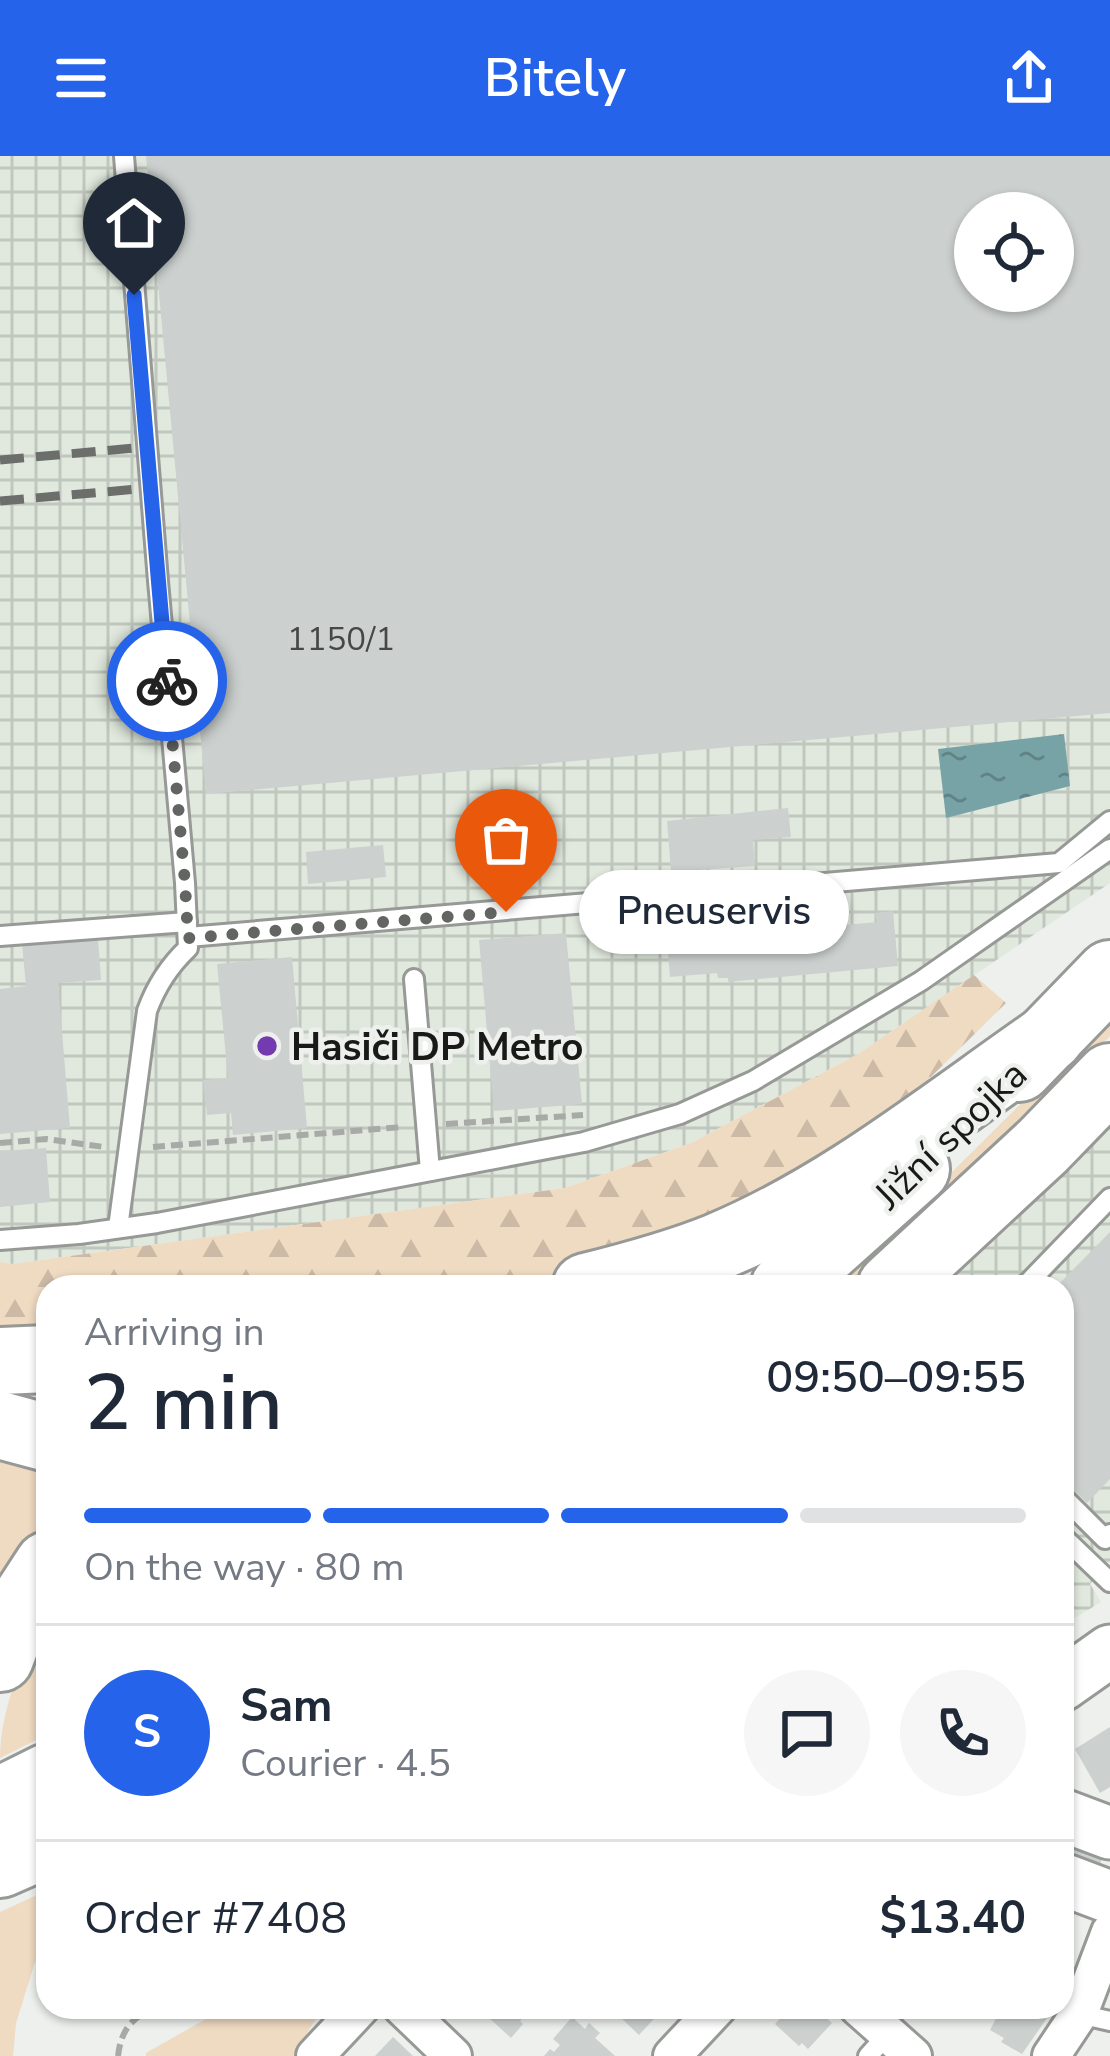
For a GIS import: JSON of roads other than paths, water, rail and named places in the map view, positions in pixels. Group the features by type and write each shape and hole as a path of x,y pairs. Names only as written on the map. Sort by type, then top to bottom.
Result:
{"highway":[{"name":"Jižní spojka","path":"797,1275 961,1127 1110,974"},
{"path":"629,1275 680,1261 760,1227 842,1181 1050,1036"},
{"name":"Jižní spojka","path":"903,1275 1110,1077"},
{"path":"0,1361 36,1360"},
{"path":"0,1425 36,1435"},
{"path":"0,1658 18,1611 36,1583"},
{"path":"0,1801 36,1784"},
{"path":"0,1864 36,1848"}],"street":[{"path":"1074,1676 1110,1651"},
{"path":"1074,1819 1110,1832"},
{"path":"1074,1884 1110,1898"},
{"path":"1052,2056 1094,2018 1110,1932"},
{"path":"315,2056 350,2019"},
{"path":"415,2019 454,2056"},
{"path":"672,2056 707,2019"},
{"path":"867,2019 890,2049"}],"lane":[{"path":"118,1228 147,1011 155,988 188,948 124,156"},
{"path":"0,936 187,930 1059,863 1110,821"},
{"path":"0,1240 118,1228 430,1171 584,1142 680,1114 753,1081 921,981 1110,849"},
{"path":"414,979 430,1171"},
{"path":"1036,1275 1110,1198"},
{"path":"1074,1508 1105,1539 1110,1534"},
{"path":"1074,1548 1110,1582"}],"water":[{"path":"1064,734 1070,786 946,818 938,749"}],"railway":[{"path":"0,460 146,447"},
{"path":"0,501 150,488"}],"place":[{"name":"Pneuservis","path":"506,912"},
{"name":"Hasiči DP Metro","path":"267,1046"}]}
